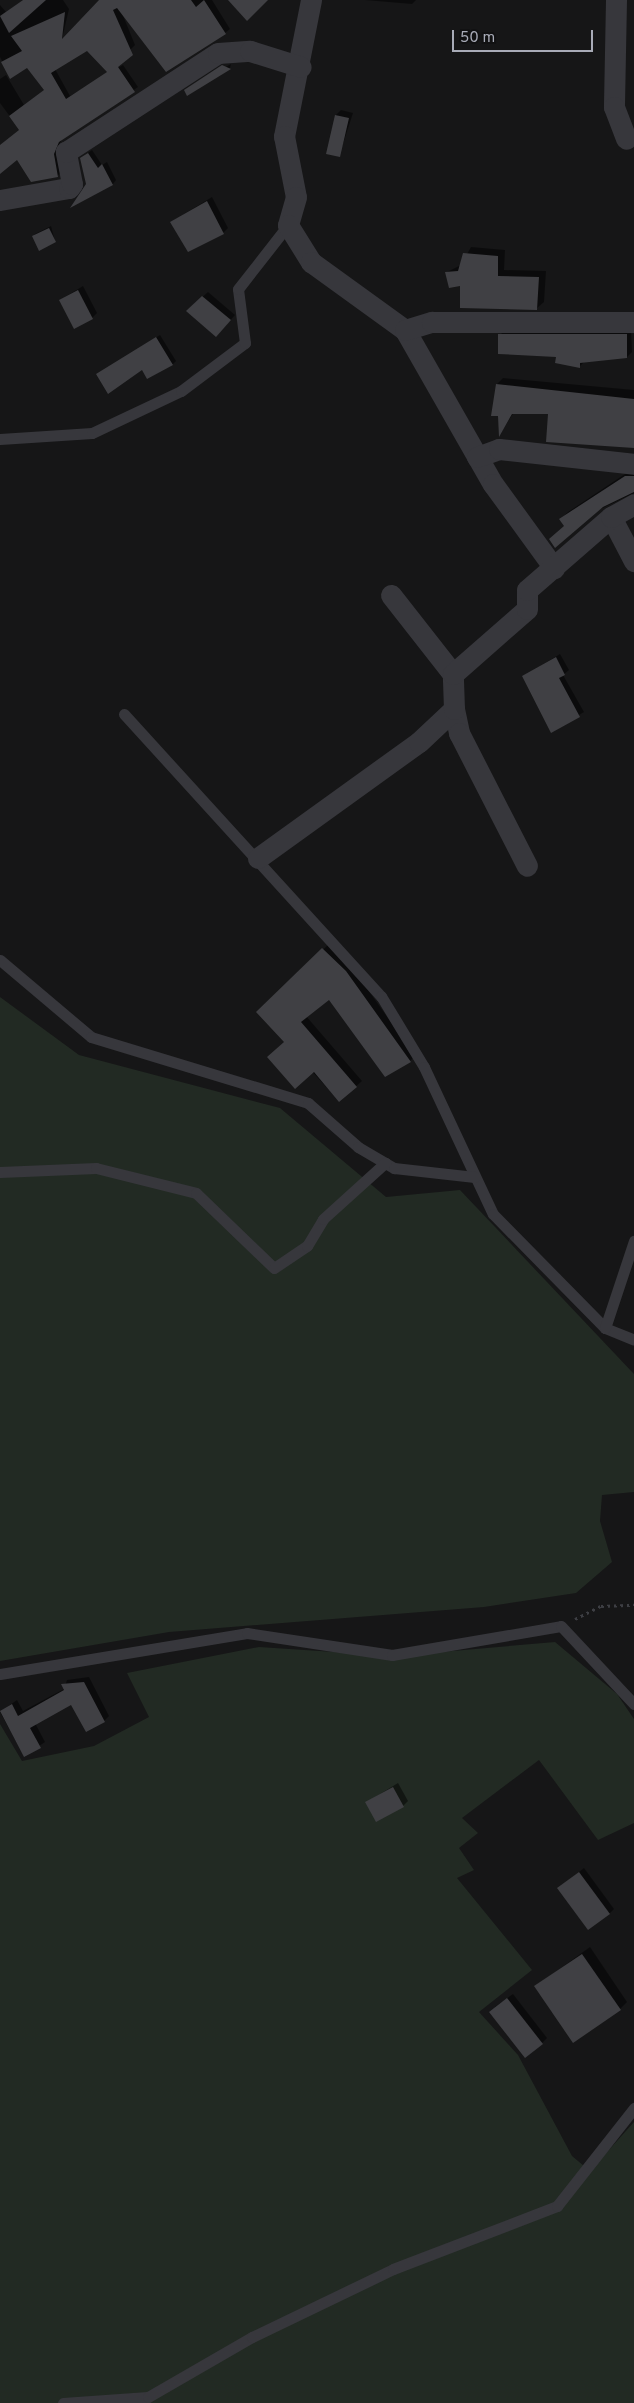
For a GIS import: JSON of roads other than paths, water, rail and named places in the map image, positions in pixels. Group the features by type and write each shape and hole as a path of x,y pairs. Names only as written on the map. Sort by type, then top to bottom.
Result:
{"street":[{"path":"311,0 301,67 284,136 296,196 288,225 311,262 405,330 477,457 554,568"},
{"path":"616,0 614,107 626,139"},
{"path":"0,200 68,188 72,184 66,152 218,52 250,51 301,67"},
{"path":"405,330 432,322 634,322"},
{"path":"477,457 499,449 634,464"},
{"path":"453,674 527,609 527,590 612,517 634,504"},
{"path":"612,517 634,561"},
{"path":"391,595 453,674 454,709 459,733 527,866"},
{"path":"258,858 419,742 454,709"}],"lane":[{"path":"0,439 92,433 181,392 244,343 238,289 288,225"},
{"path":"124,714 258,858 381,996 424,1067 493,1214 605,1328 634,1340"},
{"path":"0,960 92,1037 308,1103 358,1146 394,1168 474,1177"},
{"path":"0,1172 96,1168 196,1193 274,1268 306,1246 322,1219 386,1163"},
{"path":"605,1328 634,1241"},
{"path":"0,1674 247,1633 392,1656 561,1626 634,1704"},
{"path":"63,2403 148,2396 252,2337 393,2269 558,2206 634,2108"}]}
